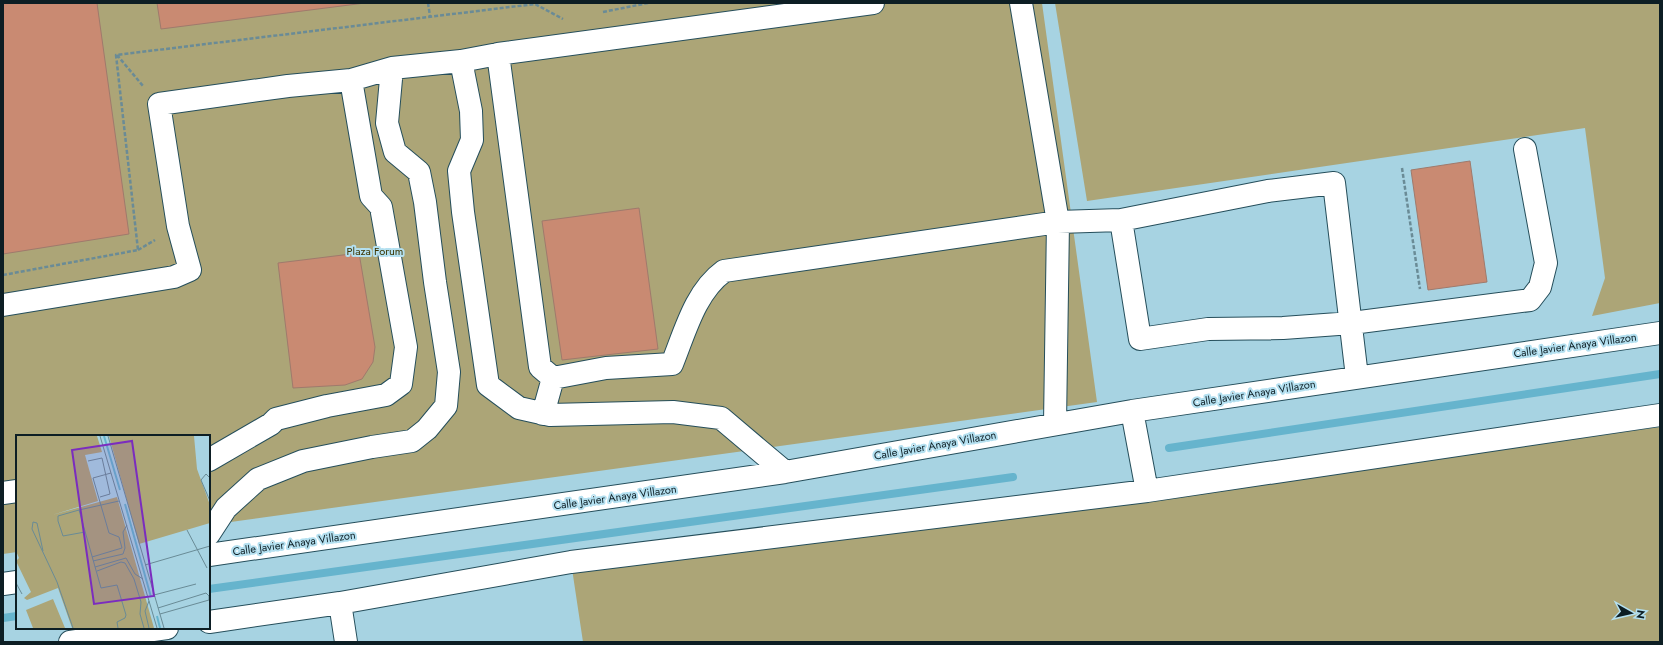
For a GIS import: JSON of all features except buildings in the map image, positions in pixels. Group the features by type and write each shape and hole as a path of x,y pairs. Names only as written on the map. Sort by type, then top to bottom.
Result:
{"street":[{"path":"3,305 174,277 190,270 178,226 159,104 288,86 351,80 392,68 461,61 780,10 873,3"},
{"path":"1021,3 1058,222 1055,424"},
{"path":"498,54 540,367 553,378"},
{"path":"461,61 471,111 472,140 459,171 463,212 488,385 519,408 550,415 673,412 721,418 785,472"},
{"path":"210,532 226,508 258,479 303,461 372,447 412,441 428,429 446,406 449,372 435,282 425,202 419,172 395,152 387,123 392,68"},
{"path":"210,459 271,424 276,419 327,406 386,395 401,384 406,347 381,207 371,196 351,80"},
{"path":"1121,220 1140,340 1208,329 1283,328 1352,323 1530,300 1540,287 1546,263 1524,148"},
{"path":"553,378 606,368 672,364 697,302 713,279 724,271 1058,222 1121,220 1268,191 1334,183 1352,323 1357,377"},
{"name":"Calle Javier Anaya Villazon","path":"210,555 785,472 1132,411 1660,333"},
{"path":"543,414 553,378"},
{"path":"1132,411 1147,491"},
{"path":"210,622 340,603 571,562 1147,491 1660,415"},
{"path":"3,494 16,491"},
{"path":"3,584 16,582"},
{"path":"340,603 346,642"},
{"path":"70,642 160,629"}],"path":[{"path":"428,3 430,17"},
{"path":"116,55 159,104"},
{"path":"1402,168 1424,314"}],"green space":[{"name":"Plaza Forum","path":"3,3 1042,3 1097,402 210,525 210,435 16,435 16,552 3,554"},
{"path":"1055,3 1660,3 1660,303 1592,316 1605,278 1585,128 1087,201"},
{"path":"1660,427 1660,642 583,642 571,562"}],"waterway":[{"path":"1169,448 1660,374"},
{"path":"210,589 1013,477"},
{"path":"3,618 16,616"}]}
